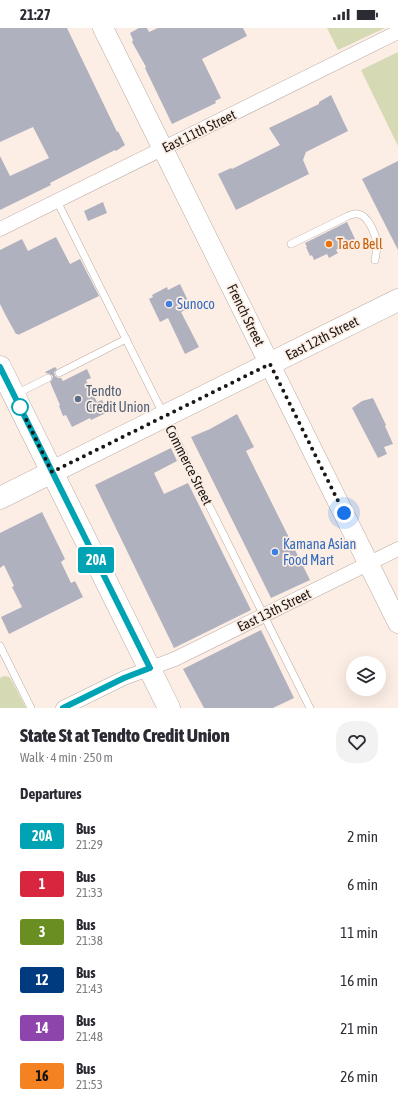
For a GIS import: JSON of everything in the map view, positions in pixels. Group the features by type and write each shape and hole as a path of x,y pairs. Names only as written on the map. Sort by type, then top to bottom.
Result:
{"main road":[{"name":"French Street","path":"103,28 164,148 398,623"},
{"name":"East 12th Street","path":"0,498 398,300"},
{"path":"0,367 169,708"}],"street":[{"name":"East 11th Street","path":"0,229 398,32"},
{"name":"East 13th Street","path":"63,708 124,678 175,659 398,549"}],"lane":[{"name":"Commerce Street","path":"57,201 310,708"},
{"path":"291,244 346,217 353,214 358,214 366,218 375,235 377,246 375,260"},
{"path":"58,373 126,339"},
{"path":"14,395 48,378"},
{"path":"0,646 31,708"}],"green space":[{"path":"327,28 385,28 338,50"},
{"path":"398,52 398,146 361,70"},
{"path":"4,676 11,679 26,708 0,708 0,678"}],"building":[{"path":"0,28 67,28 117,132 118,131 125,145 116,151 115,150 50,183 51,185 0,210 0,156 10,176 49,158 33,127 0,142"},
{"path":"139,28 147,28 149,32 158,28 243,28 247,36 202,59 221,98 215,101 216,103 172,124 145,68 146,67 132,42 133,40 130,33"},
{"path":"331,95 348,131 306,152 303,160 309,174 236,210 218,174 231,168 232,169 280,145 269,128 319,104 319,102"},
{"path":"398,161 398,250 362,179"},
{"path":"103,202 107,213 88,221 84,211"},
{"path":"347,222 355,239 336,250 338,253 329,258 327,254 314,260 312,255 310,256 305,243"},
{"path":"56,237 70,264 80,259 99,296 18,335 16,334 0,304 0,250 22,239 28,251"},
{"path":"180,284 191,307 181,312 199,347 185,354 168,318 160,322 149,299 153,297 152,295 167,287 168,290"},
{"path":"55,367 57,369 54,372 55,376 61,378 63,381 87,369 91,378 86,380 97,402 102,400 108,412 91,420 90,418 72,427 66,415 63,416 50,382 53,376 45,372"},
{"path":"373,398 393,444 384,447 387,454 378,458 352,408 362,401"},
{"path":"237,414 254,447 246,451 310,580 271,598 191,437 210,429"},
{"path":"171,448 177,461 154,473 164,494 188,483 251,610 174,648 95,485"},
{"path":"42,512 65,559 61,562 71,583 75,581 83,597 9,634 1,617 22,607 12,587 14,586 4,565 0,568 0,533"},
{"path":"261,630 294,698 273,708 204,708 183,669"}],"bus line":[{"name":"20A","path":"0,367 150,668 124,678 63,708"}],"place":[{"name":"Taco Bell","path":"329,244"},
{"name":"Sunoco","path":"169,304"},
{"name":"Tendto Credit Union","path":"78,399"},
{"name":"Kamana Asian Food Mart","path":"275,552"}],"route":[{"path":"20,407 52,472 270,364 344,513"}]}
